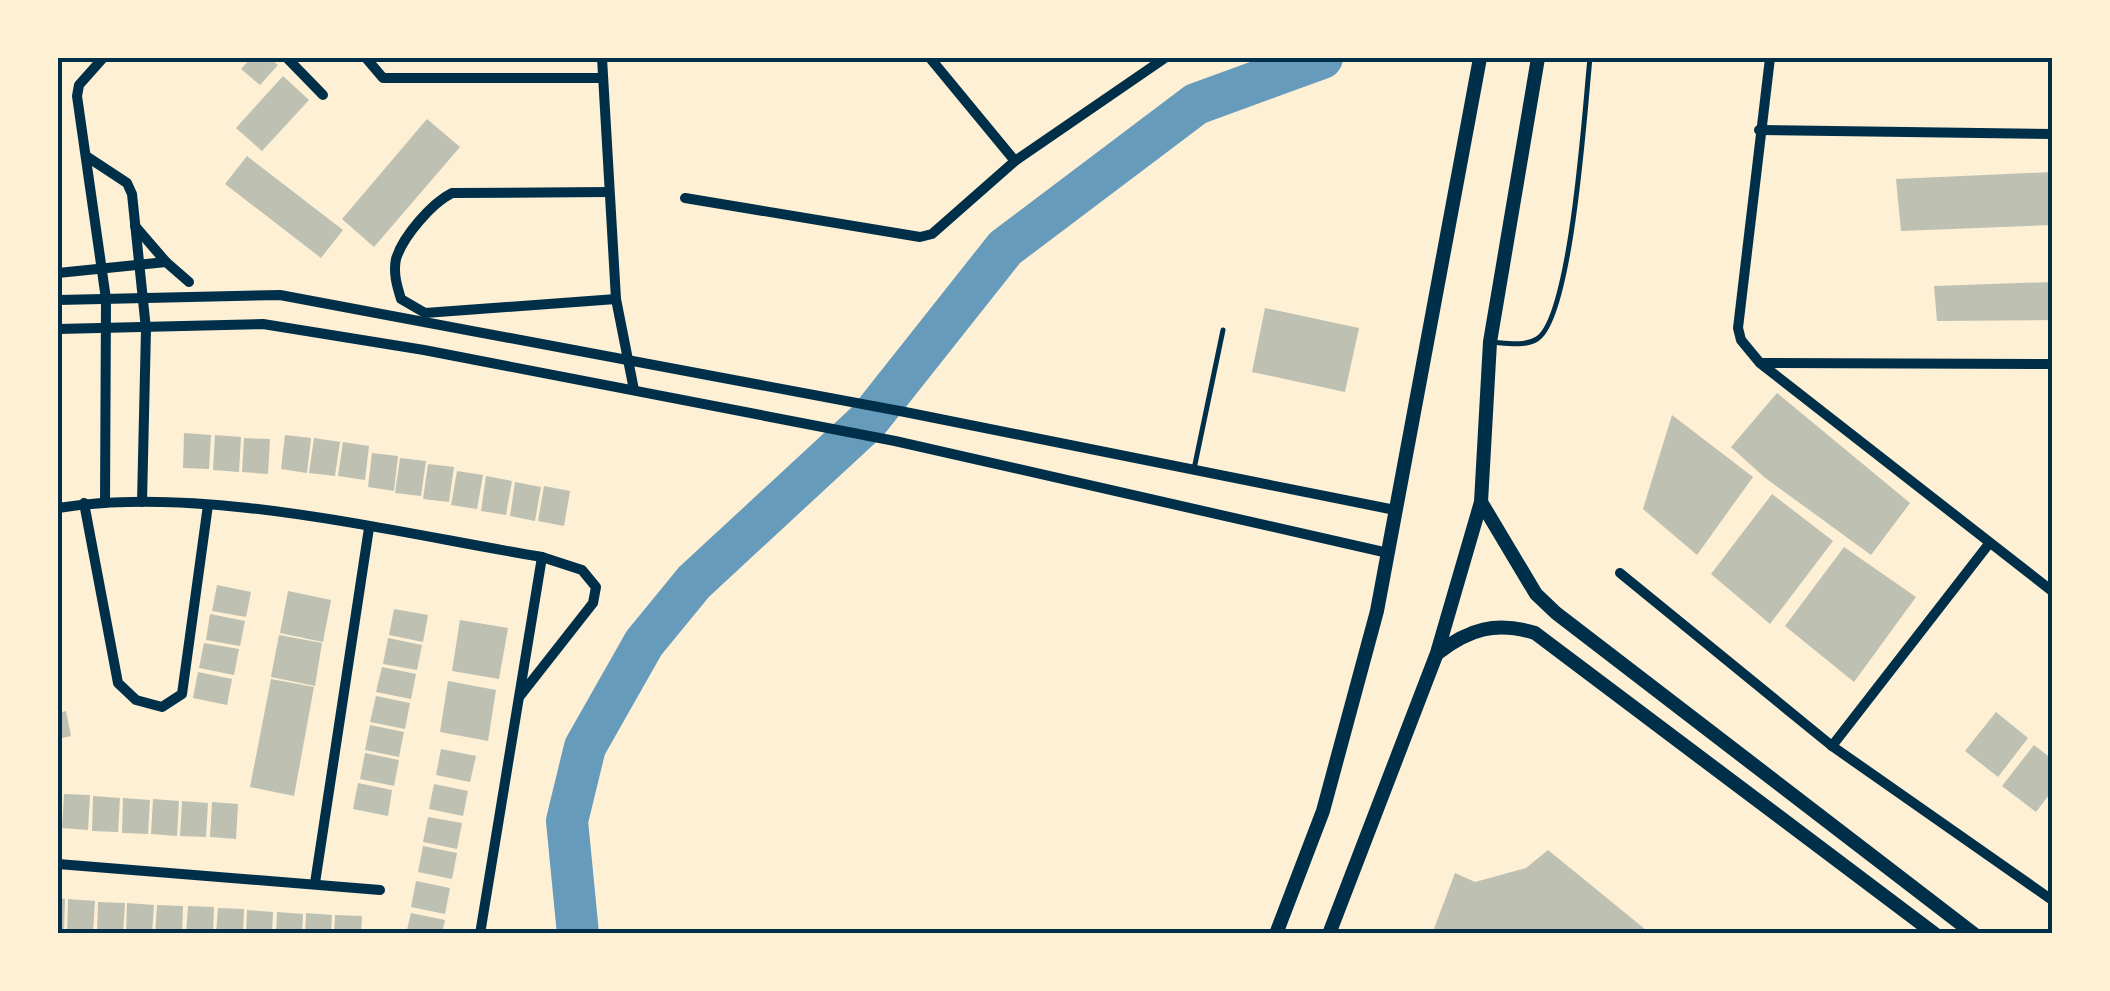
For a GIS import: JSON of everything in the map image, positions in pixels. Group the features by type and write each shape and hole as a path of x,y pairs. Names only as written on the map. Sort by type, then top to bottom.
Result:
{"street":[{"path":"103,58 79,86 77,96 106,300 105,503"},
{"path":"287,58 322,95"},
{"path":"366,58 383,78 603,78"},
{"path":"602,58 616,299 634,390"},
{"path":"930,58 1014,161"},
{"path":"685,198 920,237 946,226 1014,161 1165,58"},
{"path":"1276,934 1323,811 1377,611 1480,58"},
{"path":"1329,934 1437,653 1480,502 1490,342 1538,58"},
{"path":"1770,58 1759,130 1738,328 1740,340 1760,364 2052,591"},
{"path":"1759,130 2052,134"},
{"path":"86,156 126,183 135,226 146,330 142,502"},
{"path":"609,192 452,193 436,201 396,257 395,278 400,299 425,313 616,299"},
{"path":"135,226 189,282"},
{"path":"58,273 166,262"},
{"path":"58,300 280,295 854,402 1394,510"},
{"path":"58,329 146,330 263,324 895,441 1388,553"},
{"path":"1760,364 2052,364"},
{"path":"1480,502 1529,584 1556,614 1974,934"},
{"path":"84,503 118,683 136,700 162,707 182,694 208,505"},
{"path":"58,508 84,503 208,505 542,558 582,570 596,587 584,618 520,696"},
{"path":"315,883 369,528"},
{"path":"1832,746 1988,545"},
{"path":"480,934 542,558"},
{"path":"1620,573 1832,746 2052,900"},
{"path":"1437,653 1463,634 1489,627 1516,627 1535,634 1936,934"},
{"path":"58,864 380,890"}],"lane":[{"path":"1490,342 1526,343 1539,338 1552,318 1566,262 1590,58"},
{"path":"1194,471 1223,330"}],"building":[{"path":"251,58 269,58 278,65 260,85 241,69"},
{"path":"283,76 309,100 262,151 236,128"},
{"path":"427,119 460,147 374,247 342,219"},
{"path":"247,156 343,230 321,258 225,184"},
{"path":"2052,172 2052,225 1901,231 1896,179"},
{"path":"2052,282 2052,320 1937,321 1934,286"},
{"path":"1265,308 1359,328 1345,392 1252,372"},
{"path":"1777,393 1910,503 1871,555 1764,477 1731,447"},
{"path":"1672,415 1753,477 1697,555 1643,509"},
{"path":"184,433 211,435 209,469 183,468"},
{"path":"215,435 241,437 239,472 213,470"},
{"path":"285,435 311,438 307,473 281,469"},
{"path":"244,438 270,439 268,474 242,472"},
{"path":"314,438 340,442 335,476 309,473"},
{"path":"343,442 369,446 365,480 338,476"},
{"path":"372,453 398,456 394,491 368,487"},
{"path":"400,458 426,461 421,496 395,493"},
{"path":"428,464 454,467 449,502 423,499"},
{"path":"457,471 483,475 477,509 451,505"},
{"path":"486,476 512,481 506,515 481,511"},
{"path":"515,482 541,487 535,521 510,516"},
{"path":"544,486 570,491 564,526 538,521"},
{"path":"1772,494 1833,541 1770,624 1711,574"},
{"path":"1844,547 1916,597 1854,682 1785,626"},
{"path":"217,585 251,592 246,617 212,611"},
{"path":"288,591 331,600 323,642 280,633"},
{"path":"394,609 428,615 423,642 389,635"},
{"path":"210,614 245,621 240,646 206,640"},
{"path":"460,620 508,628 499,679 452,671"},
{"path":"279,635 322,643 315,686 271,677"},
{"path":"388,638 422,645 417,670 383,664"},
{"path":"204,643 239,649 234,675 199,668"},
{"path":"382,667 416,674 411,699 376,692"},
{"path":"198,672 232,679 227,705 193,698"},
{"path":"271,679 314,687 294,796 250,787"},
{"path":"448,681 496,690 488,741 440,732"},
{"path":"376,696 410,703 405,729 370,722"},
{"path":"66,711 71,736 58,739 58,713"},
{"path":"1996,712 2028,738 1998,777 1965,751"},
{"path":"370,725 404,732 399,757 365,750"},
{"path":"2034,745 2052,759 2052,791 2036,812 2002,786"},
{"path":"441,749 476,756 470,782 436,775"},
{"path":"365,753 399,760 394,786 360,779"},
{"path":"358,783 392,790 388,816 353,809"},
{"path":"434,784 468,791 463,816 429,809"},
{"path":"64,794 90,795 88,830 62,828"},
{"path":"93,796 120,798 118,832 92,831"},
{"path":"123,798 150,800 148,834 122,833"},
{"path":"153,799 179,801 177,836 151,834"},
{"path":"182,801 208,803 206,837 180,836"},
{"path":"212,802 238,804 236,839 210,837"},
{"path":"428,817 462,823 457,849 423,842"},
{"path":"423,846 457,853 452,879 418,872"},
{"path":"1548,850 1651,934 1432,934 1455,873 1475,882 1526,868"},
{"path":"416,881 450,888 445,914 411,907"},
{"path":"58,898 65,899 64,934 58,933"},
{"path":"68,899 95,901 93,934 67,934"},
{"path":"98,902 125,903 123,934 97,934"},
{"path":"127,903 154,905 152,934 126,934"},
{"path":"157,905 183,906 182,934 155,934"},
{"path":"188,906 214,907 213,934 186,934"},
{"path":"218,908 244,909 243,934 216,934"},
{"path":"247,910 273,912 272,934 246,934"},
{"path":"277,912 303,914 302,934 276,934"},
{"path":"306,913 332,915 331,934 305,934"},
{"path":"411,913 445,920 442,934 406,934"},
{"path":"335,915 362,916 361,934 334,934"}],"waterway":[{"path":"578,934 567,821 585,747 644,643 694,582 868,421 1005,248 1196,104 1322,58"}]}
